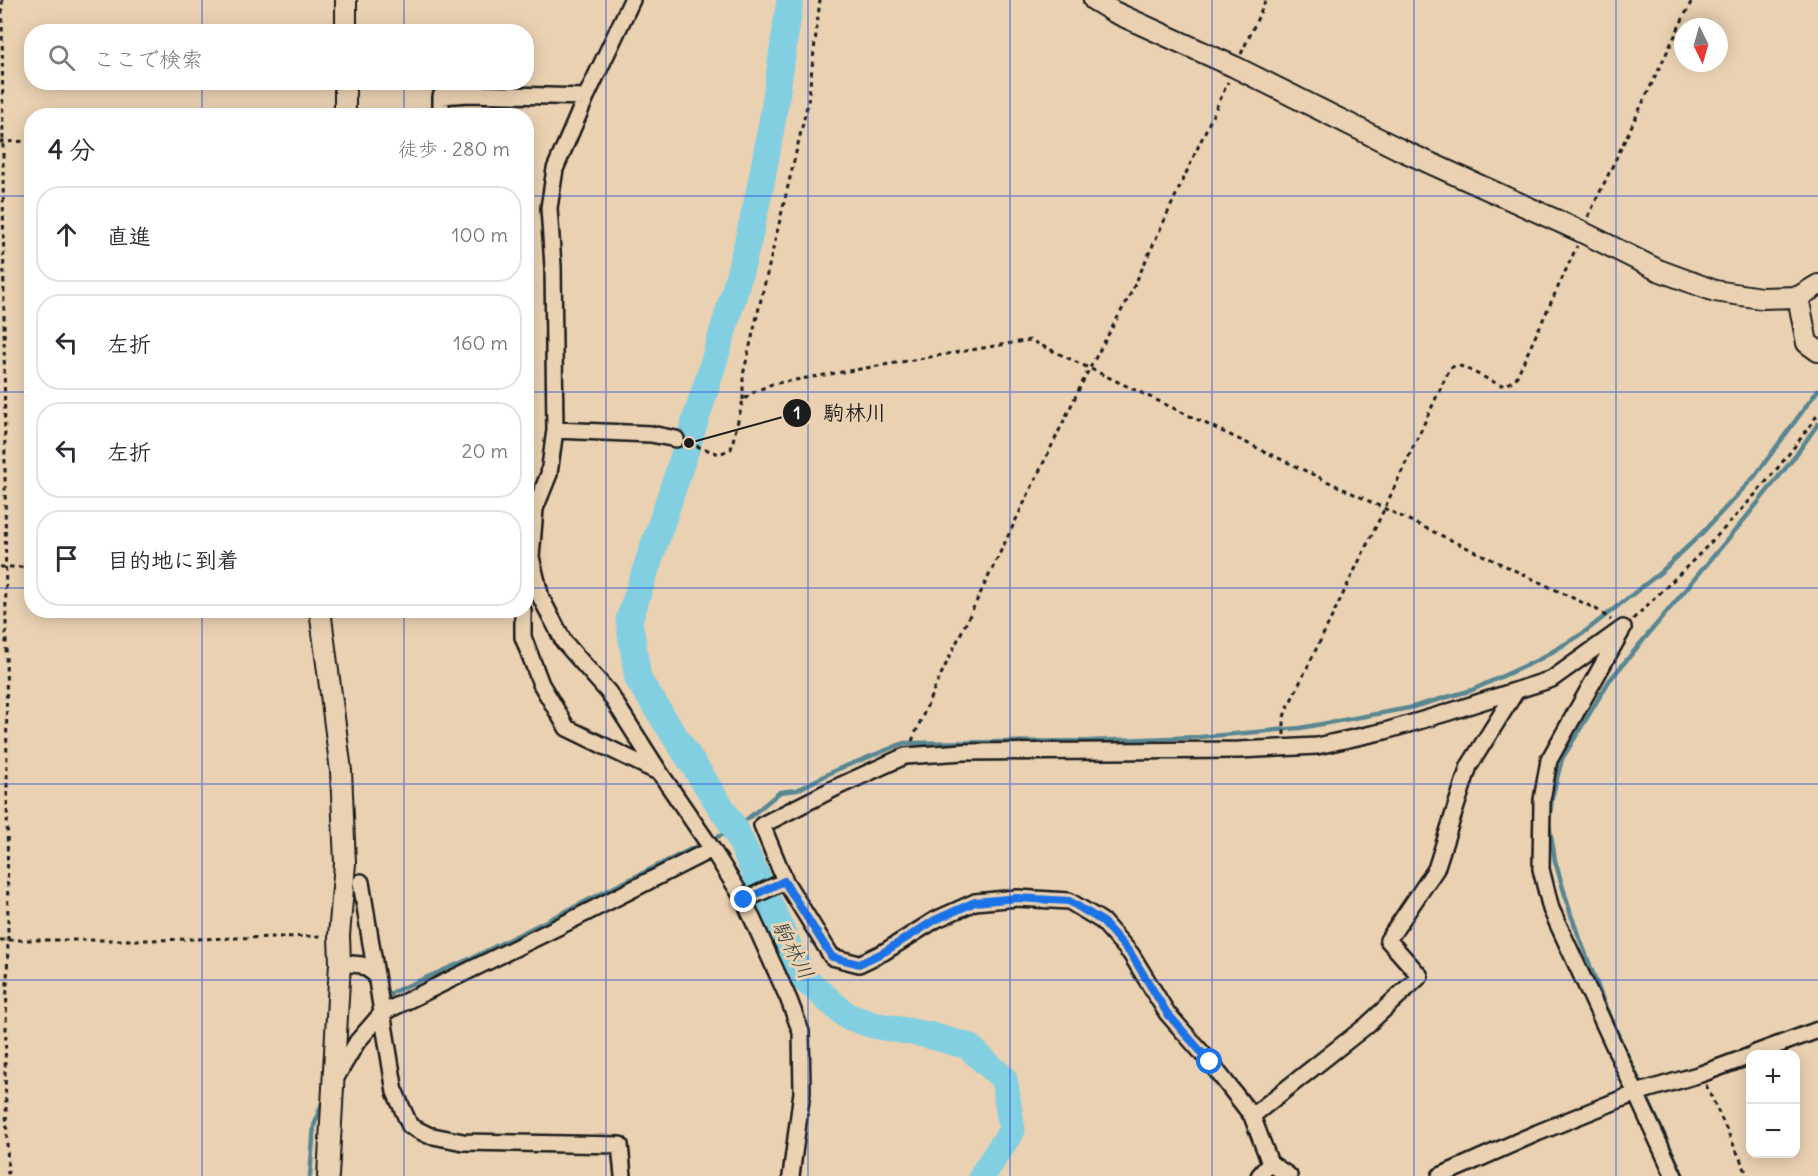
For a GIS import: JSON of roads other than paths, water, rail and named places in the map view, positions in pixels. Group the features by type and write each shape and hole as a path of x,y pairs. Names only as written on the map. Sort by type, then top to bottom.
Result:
{"street":[{"path":"346,0 346,24"},
{"path":"534,521 535,509 549,474 555,430 553,266 549,208 555,169 632,0"},
{"path":"1094,0 1114,12 1235,67 1399,149 1581,231 1658,270 1714,291 1761,298 1798,297 1818,285"},
{"path":"345,90 345,108"},
{"path":"441,108 441,96 469,94 586,98"},
{"path":"1798,297 1807,343 1818,351"},
{"path":"555,430 651,434 676,439"},
{"path":"534,569 541,598 564,642 609,693 712,849 744,900 776,969 801,1032 802,1092 790,1176"},
{"path":"321,618 341,771 345,863 339,936 335,1079 328,1176"},
{"path":"523,618 523,637 542,684 567,728 660,773"},
{"path":"1289,1176 1270,1163 1252,1116 1210,1062 1167,1013 1131,954 1102,921 1069,901 1017,898 975,902 935,920 884,952 859,964 832,957 784,881 762,825 905,756 963,752 1239,750 1317,746 1386,731 1551,679 1623,628 1549,760 1542,800 1541,869 1551,909 1674,1176"},
{"path":"1252,1116 1366,1026 1420,976 1388,940 1436,869 1469,766 1516,691"},
{"path":"335,1079 357,1042 382,1013 712,849"},
{"path":"744,900 784,881"},
{"path":"361,882 395,1092 410,1126 428,1135 463,1142 620,1145 623,1176"},
{"path":"340,963 362,965 376,975"},
{"path":"1765,1050 1818,1030"},
{"path":"1440,1176 1537,1133 1636,1094 1746,1057"},
{"path":"1259,1176 1270,1163"}],"waterway":[{"name":"駒林川","path":"790,0 767,149 749,237 708,382 629,620 638,679 735,829 803,978 847,1016 873,1025 928,1035 968,1046 1004,1079 1012,1130 982,1176"},
{"path":"383,1002 393,992 474,957 735,829 780,792 797,790 836,770 904,743 1200,737 1300,728 1409,708 1472,690 1540,659 1582,634 1661,572 1702,533 1755,476 1818,390"},
{"path":"1683,1176 1606,1008 1571,915 1555,861 1549,823 1552,798 1562,759 1609,681 1748,515 1818,424"},
{"path":"343,1047 363,1024"},
{"path":"310,1176 314,1126 324,1097"}],"place":[{"name":"駒林川","path":"689,443"}]}
